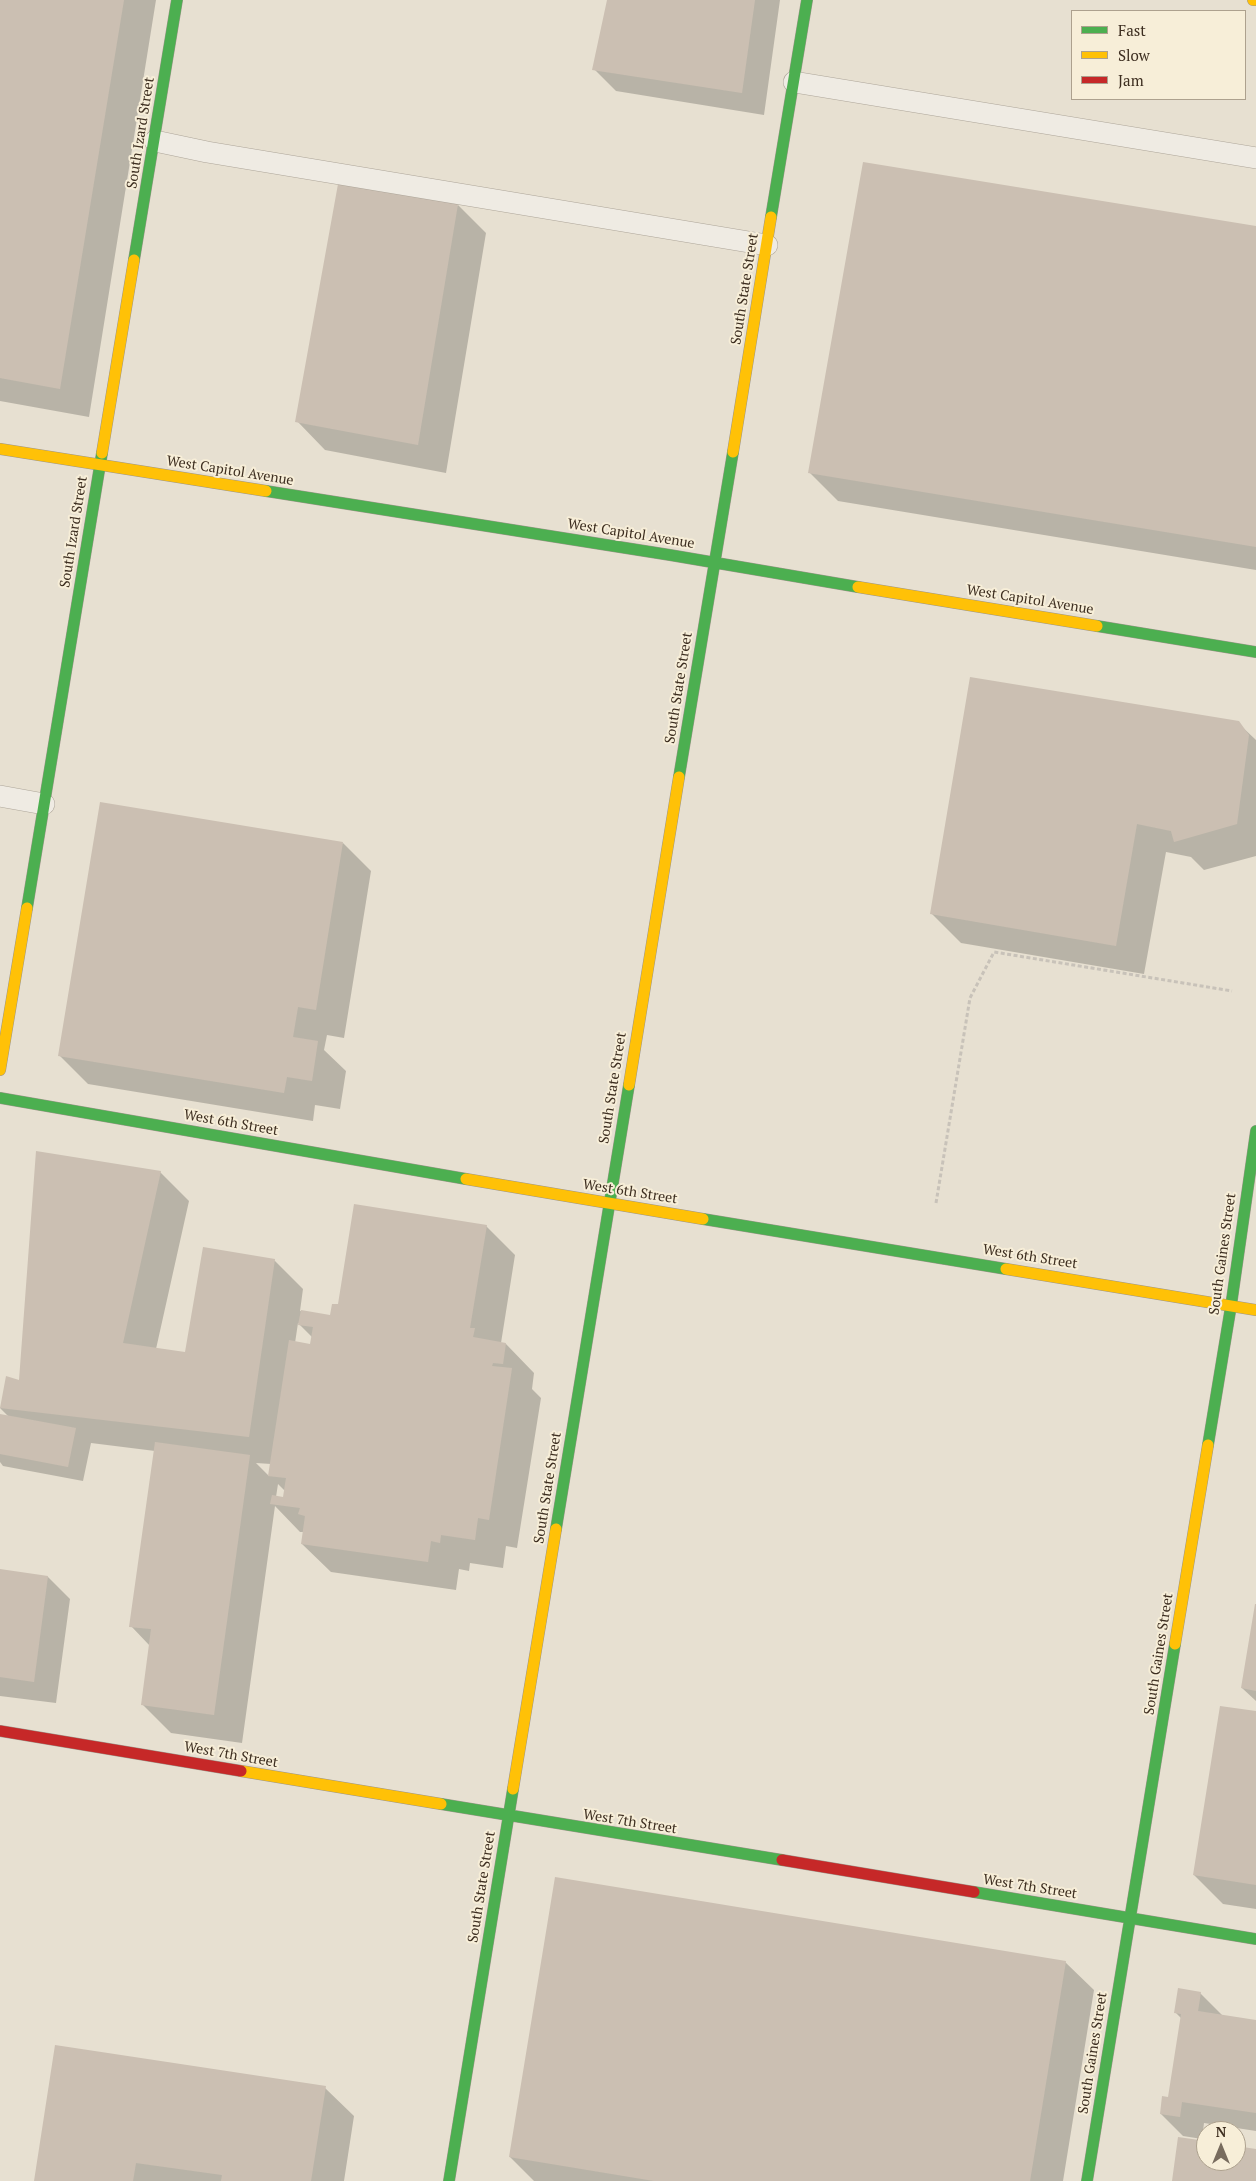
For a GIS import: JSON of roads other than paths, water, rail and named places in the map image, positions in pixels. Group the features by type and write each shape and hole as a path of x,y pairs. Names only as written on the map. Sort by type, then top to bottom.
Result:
{"street":[{"name":"South Izard Street","path":"0,1070 177,0"},
{"name":"South State Street","path":"449,2181 807,0"},
{"name":"West Capitol Avenue","path":"0,449 670,555 715,564 1256,652"},
{"name":"West 6th Street","path":"0,1098 610,1203 1256,1310"},
{"name":"South Gaines Street","path":"1087,2181 1231,1306 1256,1131"},
{"name":"West 7th Street","path":"0,1731 509,1817 1256,1939"}],"lane":[{"path":"794,82 1256,158"},
{"path":"155,141 227,156 767,245"},
{"path":"0,796 44,804"}]}
